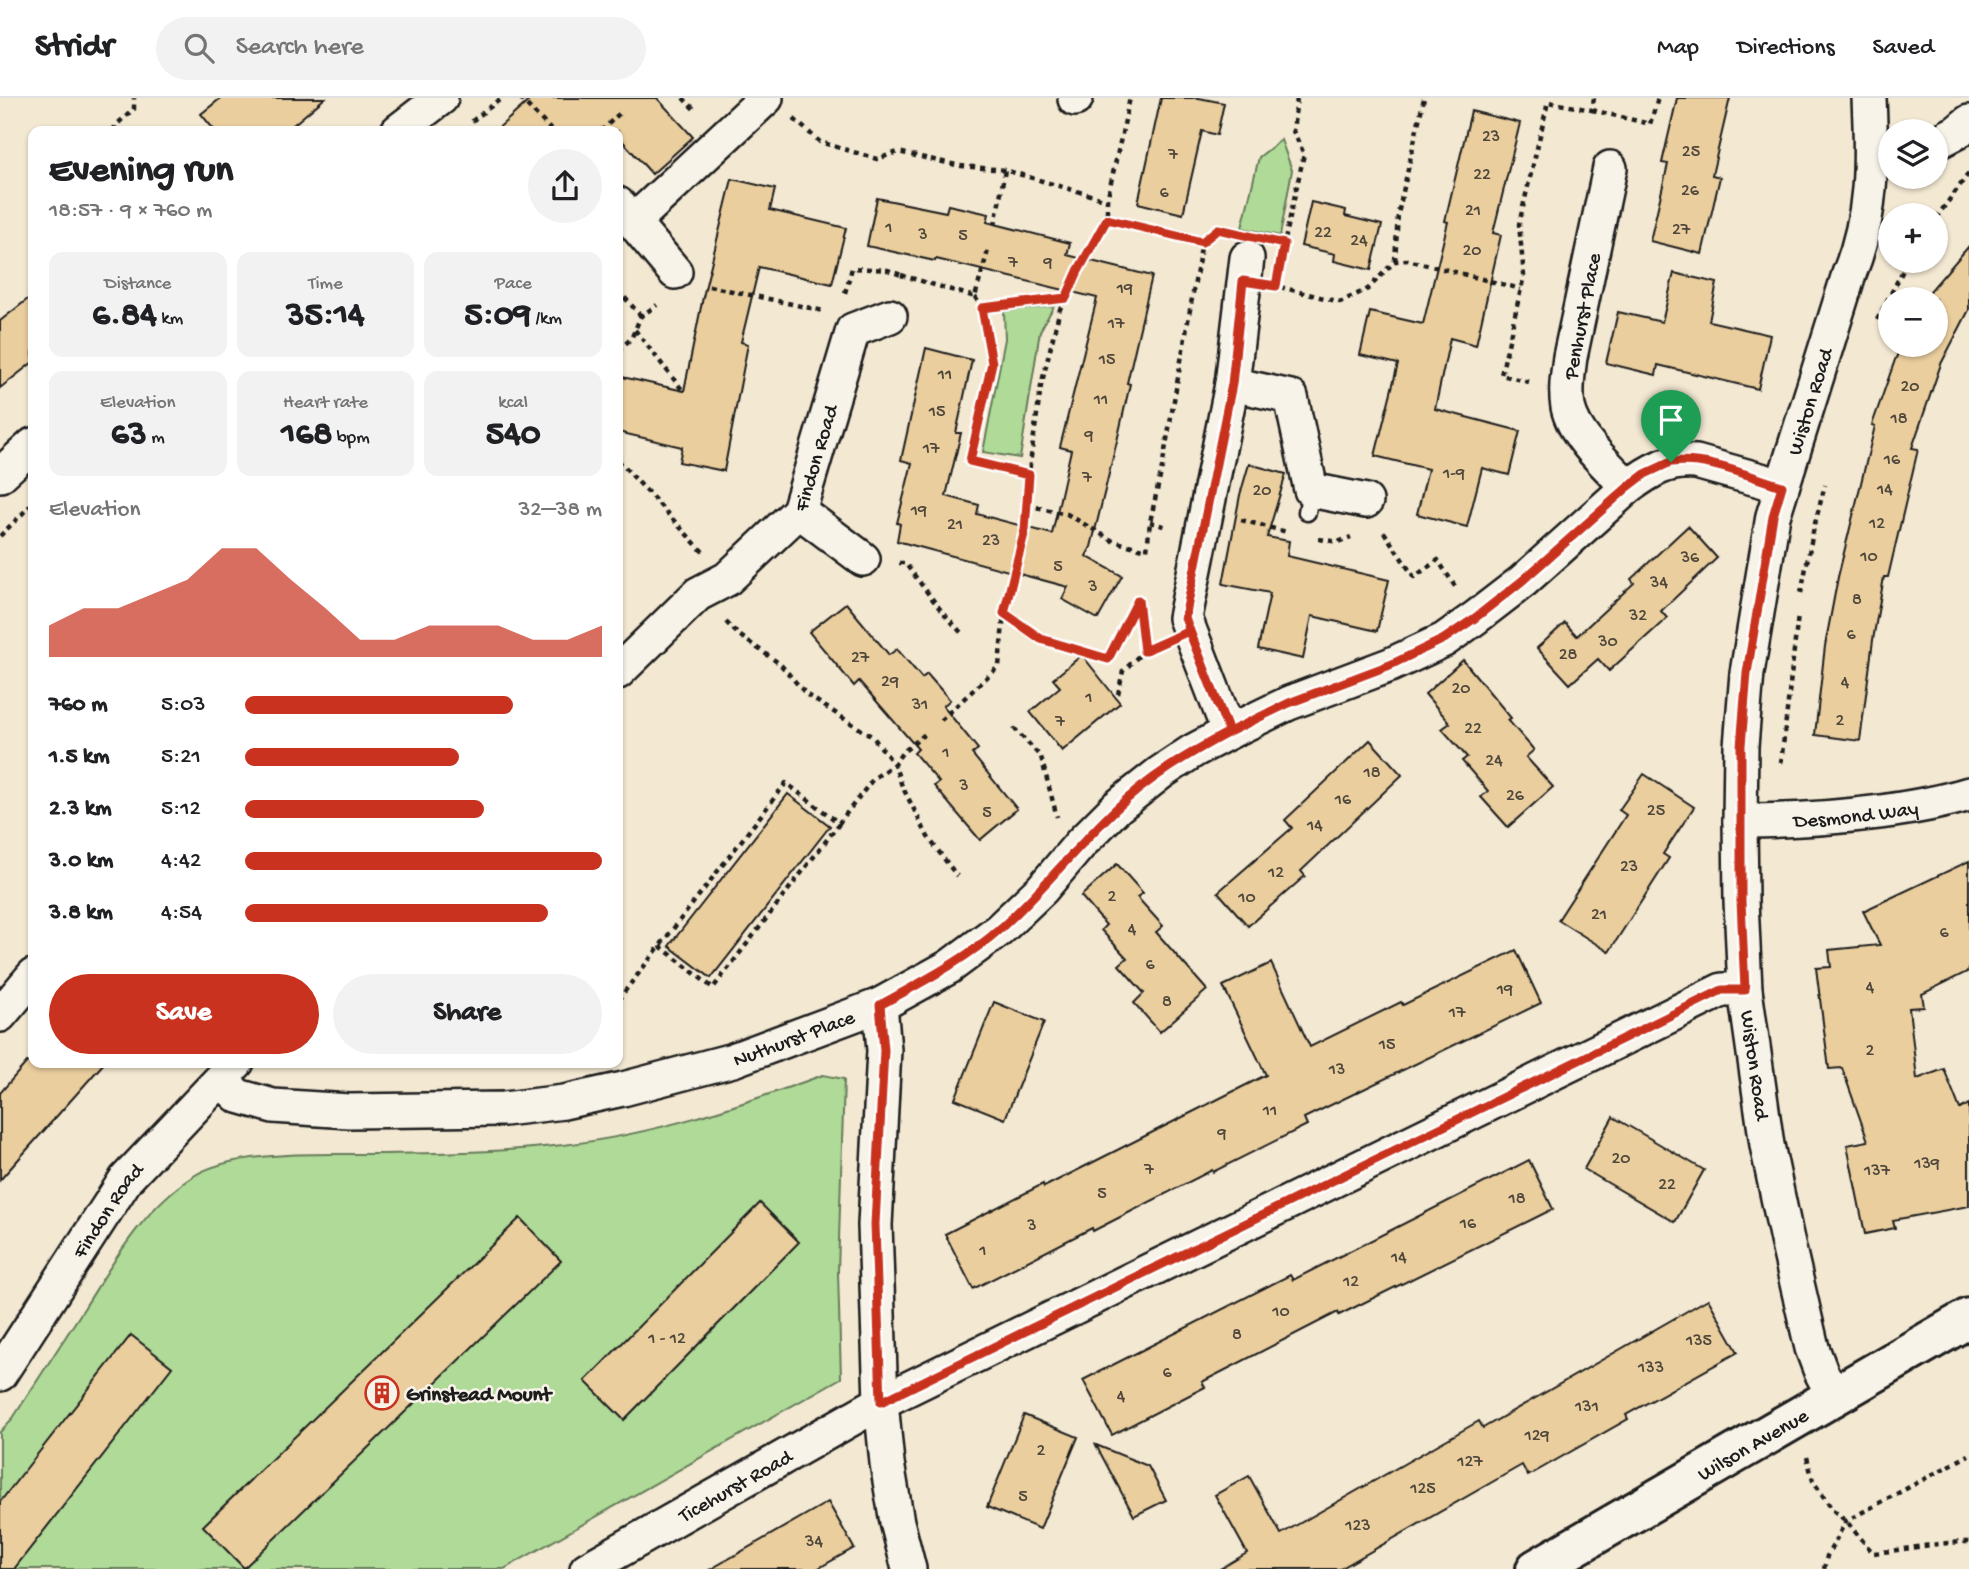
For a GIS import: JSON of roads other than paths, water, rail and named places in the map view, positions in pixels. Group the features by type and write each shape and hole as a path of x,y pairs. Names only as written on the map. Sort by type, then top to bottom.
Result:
{"street":[{"path":"405,126 441,98"},
{"path":"675,272 625,213 766,98"},
{"name":"Wiston Road","path":"1869,98 1878,138"},
{"path":"1948,137 1969,122"},
{"name":"Wiston Road","path":"1833,1397 1812,1348 1787,1240 1768,1145 1745,990 1741,901 1741,746 1747,673 1773,516 1859,248 1878,165"},
{"name":"Penhurst Place","path":"1610,168 1570,357 1568,407 1580,432 1628,487"},
{"path":"1229,732 1189,631 1185,613 1232,384 1250,243"},
{"name":"Findon Road","path":"623,667 698,594 727,579 799,511 853,330 890,316"},
{"path":"1232,384 1291,397 1309,501 1366,501"},
{"path":"0,475 28,450"},
{"name":"Nuthurst Place","path":"229,1071 238,1096 273,1106 349,1111 504,1110 564,1102 733,1060 880,1005 949,967 999,930 1042,889 1117,807 1160,773 1193,751 1289,703 1401,660 1444,639 1522,581 1628,487 1657,467 1682,461 1709,465 1782,486"},
{"path":"799,511 863,559"},
{"name":"Desmond Way","path":"1740,821 1830,818 1913,808 1969,794"},
{"path":"0,1015 28,982"},
{"name":"Ticehurst Road","path":"587,1569 881,1402 1722,990 1745,990"},
{"path":"880,1005 884,1050 875,1224 881,1402 887,1464 897,1522 909,1569"},
{"name":"Findon Road","path":"0,1374 126,1179 229,1071"},
{"name":"Wilson Avenue","path":"1536,1569 1969,1318"}],"place":[{"name":"Grinstead Mount","path":"382,1393"}]}
